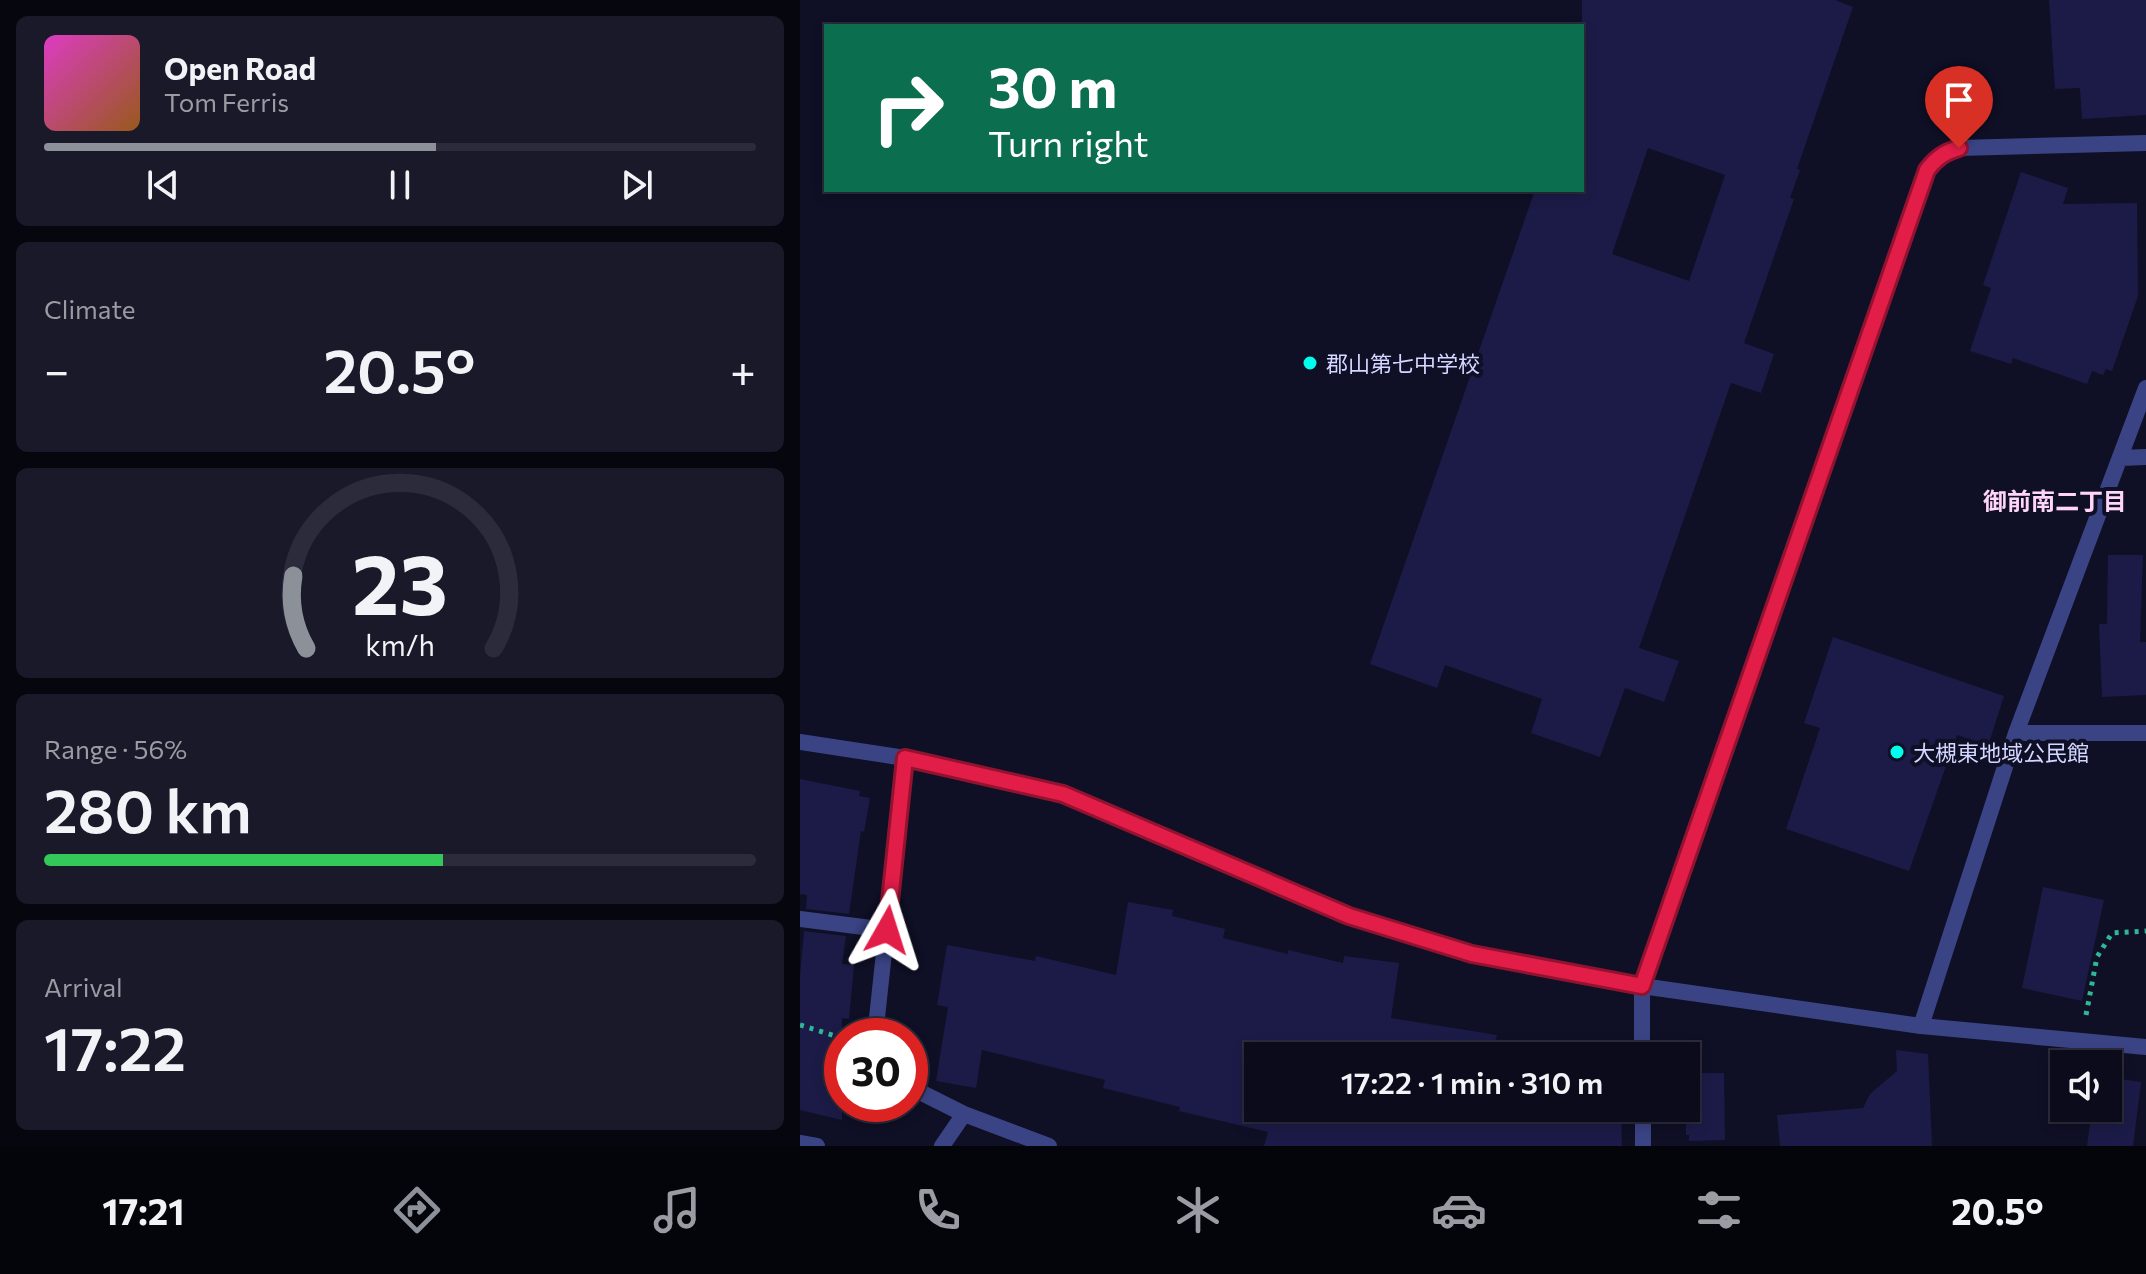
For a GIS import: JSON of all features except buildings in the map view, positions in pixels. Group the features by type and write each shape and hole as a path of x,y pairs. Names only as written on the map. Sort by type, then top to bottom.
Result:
{"street":[{"path":"1642,1042 1642,986 1927,170 1945,152 1959,148 2146,143"},
{"path":"1921,1026 2016,733 2146,388"},
{"path":"2121,458 2146,457"},
{"path":"2016,733 2146,733"},
{"path":"800,742 905,758 1063,794 1349,916 1459,950 1642,986 1921,1026 2146,1047"},
{"path":"877,1018 905,758"},
{"path":"800,919 887,930"},
{"path":"928,1096 964,1114 1049,1146"},
{"path":"942,1146 964,1114"},
{"path":"1643,1122 1643,1146"},
{"path":"800,1143 817,1146"}],"path":[{"path":"2081,1039 2097,957 2112,933 2146,931"},
{"path":"800,1025 824,1032"}],"place":[{"name":"郡山第七中学校","path":"1310,363"},
{"name":"大槻東地域公民館","path":"1897,752"}],"district":[{"name":"御前南二丁目","path":"2055,500"}],"route":[{"path":"887,930 905,758 1063,794 1349,916 1448,947 1642,986 1927,170 1945,152 1959,148"}]}
